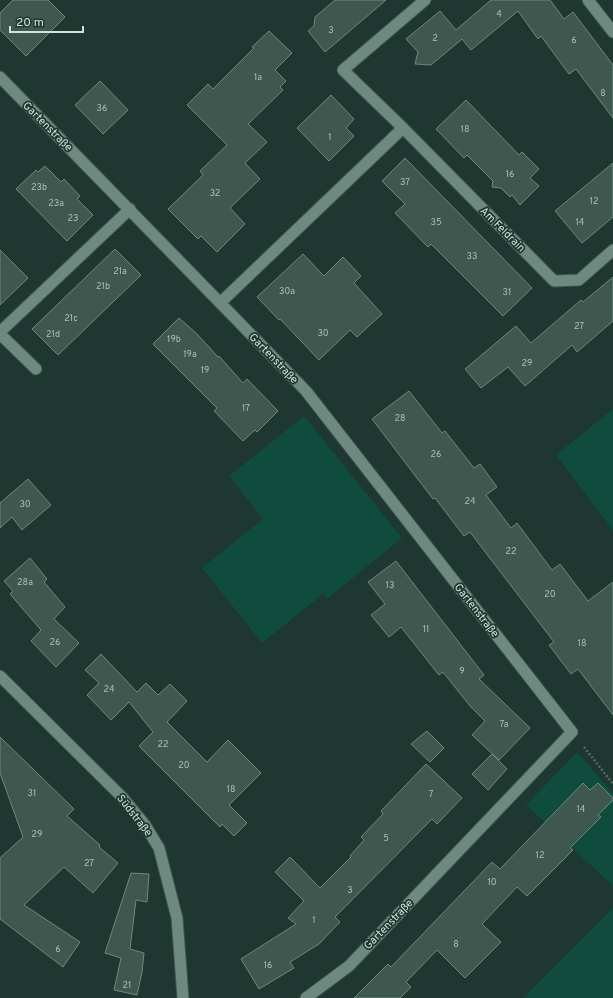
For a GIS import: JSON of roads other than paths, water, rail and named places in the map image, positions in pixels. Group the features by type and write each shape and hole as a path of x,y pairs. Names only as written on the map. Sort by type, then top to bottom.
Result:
{"street":[{"name":"Am Feldrain","path":"424,0 343,70 403,128 554,281 579,280 613,250"},
{"path":"588,0 613,32"},
{"name":"Gartenstraße","path":"0,77 130,209 306,392 572,732 349,966 306,998"},
{"path":"220,303 403,128"},
{"path":"36,369 0,333 130,209"},
{"name":"Südstraße","path":"0,676 122,797 145,825 159,848 177,918 183,998"}]}
